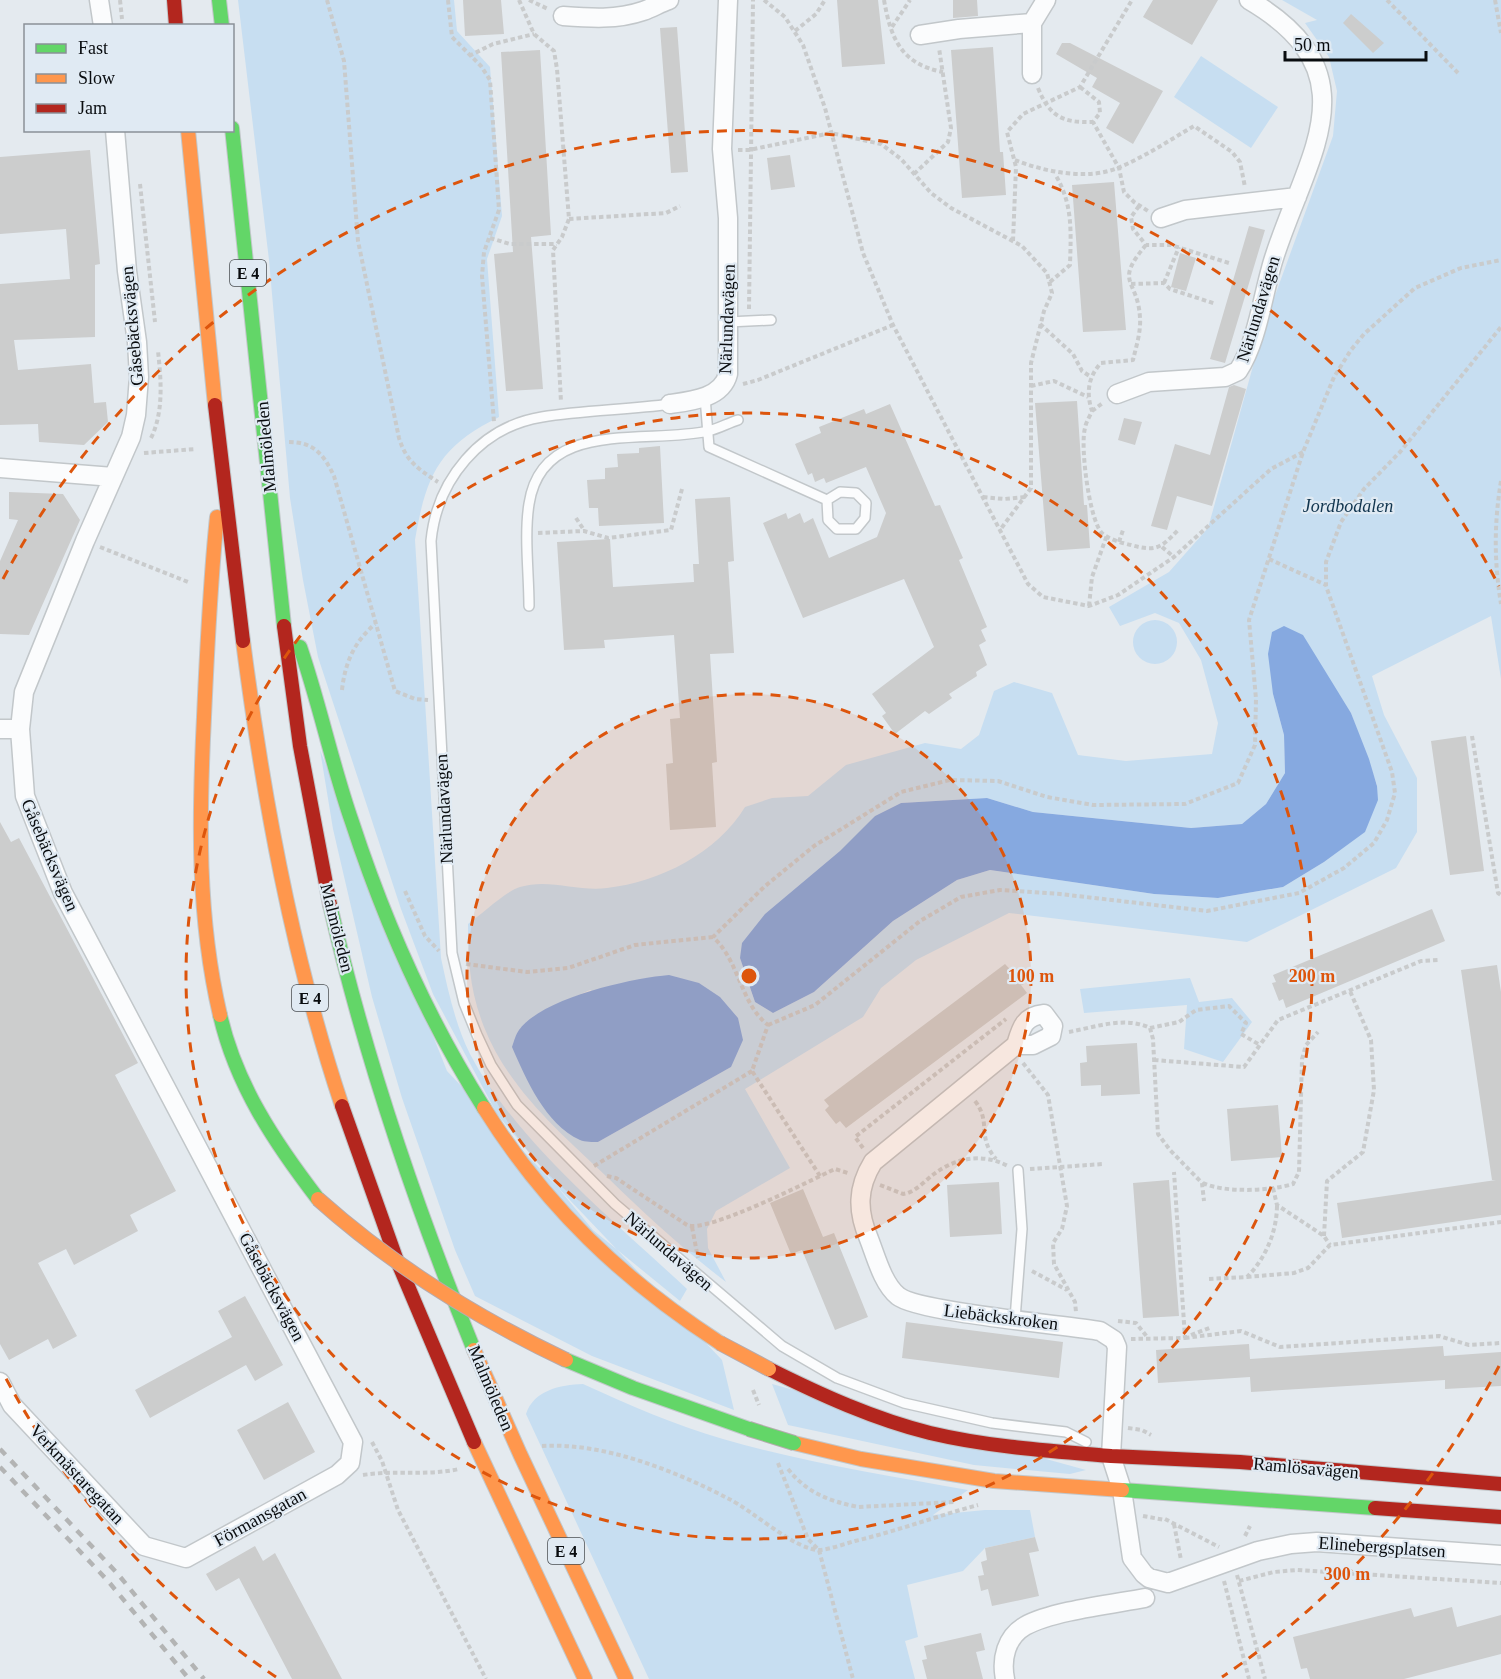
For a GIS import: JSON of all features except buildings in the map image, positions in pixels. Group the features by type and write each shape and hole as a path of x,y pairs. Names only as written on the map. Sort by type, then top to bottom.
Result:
{"main road":[{"path":"174,0 176,24"},
{"path":"219,0 222,24"},
{"name":"Malmöleden","path":"188,132 251,699 267,797 310,998 339,1097 426,1330 470,1433 585,1679"},
{"name":"Malmöleden","path":"232,132 263,417 278,586 308,792 338,941 378,1084 405,1166 462,1318 501,1413 626,1679"},
{"name":"Ramlösavägen","path":"224,466 212,561 200,783 199,868 209,975 226,1046 241,1085 285,1160 318,1199 362,1239 423,1283 472,1313 566,1360 689,1409 794,1443 861,1459 960,1476 1501,1517"},
{"name":"Ramlösavägen","path":"278,586 314,685 352,822 375,888 407,966 452,1061 475,1099 522,1165 600,1252 667,1309 720,1343 768,1369 848,1406 928,1432 1026,1450 1240,1462 1501,1484"}],"street":[{"path":"99,0 103,24"},
{"path":"563,16 596,19 619,16 642,12 669,0"},
{"name":"Närlundavägen","path":"670,404 705,397 721,389 726,381 728,218 722,149 728,0"},
{"path":"1032,74 1032,23 1046,0"},
{"name":"Närlundavägen","path":"1117,394 1149,382 1225,377 1239,371 1248,349 1274,258 1320,133 1320,80 1310,52 1286,24 1249,0"},
{"path":"928,34 1032,23"},
{"name":"Gåsebäcksvägen","path":"115,132 139,377 131,437 85,541 24,692 20,729 25,796 63,893 353,1442 352,1472"},
{"path":"1161,219 1185,210 1297,197"},
{"path":"0,468 113,477"},
{"path":"0,729 20,729"},
{"path":"863,1178 873,1162 1014,1047 1022,1024 1034,1015 1044,1014 1053,1026 1051,1035 1033,1045 1014,1047"},
{"name":"Liebäckskroken","path":"863,1178 859,1199 862,1222 884,1274 898,1297 916,1305 943,1310 1100,1331 1114,1340"},
{"path":"1111,1456 1118,1347 1114,1340"},
{"name":"Verkmästaregatan","path":"0,1382 12,1405 144,1546 166,1553"},
{"name":"Elinebergsplatsen","path":"1111,1456 1122,1490 1132,1558 1149,1578 1168,1583 1291,1544 1317,1542 1501,1555"},
{"name":"Förmansgatan","path":"166,1553 186,1558 337,1474 352,1472"},
{"path":"1005,1679 1002,1657 1012,1639 1025,1626 1065,1613 1144,1598"}],"lane":[{"path":"728,322 771,320"},
{"path":"705,397 709,447 827,500"},
{"name":"Närlundavägen","path":"670,404 541,417 495,436 465,459 445,487 433,525 431,541 434,700 454,962 464,1003 491,1065 516,1105 583,1173 689,1268 782,1346 837,1378 869,1392 937,1412 992,1423 1066,1432 1111,1456"},
{"path":"529,606 529,505 536,480 547,464 567,450 603,439 708,431 738,420"},
{"path":"840,492 856,493 866,503 865,518 856,528 837,529 828,519 827,500 840,492"},
{"path":"1015,1318 1022,1229 1018,1170"}],"path":[{"path":"120,0 123,24"},
{"path":"327,0 344,61 358,242 399,438 404,454 413,466 445,487"},
{"path":"448,0 452,38 481,66 490,80 499,210 484,252 482,298 495,436"},
{"path":"519,0 534,34 554,51 558,69 569,219 553,250 562,406 553,406"},
{"path":"751,63 753,0"},
{"path":"764,0 785,17 795,31 813,71 863,253 892,324 1028,584 1043,597 1089,606 1118,595 1174,557 1271,469 1303,452"},
{"path":"795,31 816,14 825,0"},
{"path":"891,28 910,0"},
{"path":"1013,242 1014,160 1007,132 1023,114 1080,87 1132,0"},
{"path":"1387,0 1458,73"},
{"path":"1495,0 1501,33"},
{"path":"469,56 493,44 534,34"},
{"path":"914,174 948,142 951,128 928,34"},
{"path":"1032,74 1045,104 1058,116 1073,123 1093,122 1100,113 1099,102 1080,87"},
{"path":"1093,122 1119,168 1124,192 1139,206 1161,219"},
{"path":"1014,160 1054,173 1100,172 1119,168 1194,126 1232,152 1240,162 1247,203"},
{"path":"722,149 749,150 831,133 881,144 901,159 930,193 951,208 1022,246 1047,273 1052,293 1040,324 1031,363 1031,488 1000,530"},
{"path":"1050,282 1070,265 1071,223 1066,192 1054,173"},
{"path":"569,219 666,213 680,206"},
{"path":"1139,206 1131,218 1133,229 1146,245 1179,247 1229,263"},
{"path":"490,238 510,244 557,244"},
{"path":"1146,245 1130,264 1128,276 1140,318 1133,360 1118,359 1101,363 1091,377 1088,398 1092,411 1084,428 1084,445 1092,508 1102,532 1119,542 1145,549 1162,547 1179,530"},
{"path":"1164,283 1179,247"},
{"path":"454,962 527,972 568,968 635,945 713,937 764,887 814,846 901,792 950,780 998,781 1047,797 1093,805 1185,804 1238,783 1255,745 1256,699 1249,620 1303,452 1334,378 1351,350 1384,314 1414,288 1461,268 1501,260"},
{"path":"1131,284 1164,283 1170,289 1216,304"},
{"path":"737,385 758,380 892,324"},
{"path":"1040,324 1073,354 1082,371 1091,377"},
{"path":"583,1173 752,1071 768,1025 815,1005 920,921 961,897 1000,890 1060,894 1207,911 1299,893 1344,868 1374,843 1387,820 1395,793 1392,772 1326,585 1326,562 1341,522 1364,489 1400,452 1501,327"},
{"path":"1031,386 1054,381 1088,398"},
{"path":"488,425 505,418"},
{"path":"285,442 312,446 325,458 330,467 395,691 415,699 434,700"},
{"path":"143,453 198,449"},
{"path":"430,488 440,471"},
{"path":"1501,481 1494,561 1501,604"},
{"path":"529,533 584,531 608,538 671,530 682,489"},
{"path":"983,497 1004,499 1025,496"},
{"path":"576,518 584,531"},
{"path":"1119,542 1124,530"},
{"path":"1089,606 1092,577 1107,535"},
{"path":"85,541 189,583 188,593"},
{"path":"1162,547 1174,557"},
{"path":"1269,559 1326,585"},
{"path":"342,697 349,657 355,645 375,624"},
{"path":"429,688 434,700 431,711"},
{"path":"1472,736 1498,893 1501,895"},
{"path":"401,882 425,936 437,950 444,952 443,943"},
{"path":"713,937 724,947 754,1014 768,1025"},
{"path":"1154,1060 1244,1067 1278,1020 1421,961 1438,960"},
{"path":"1324,1236 1327,1181 1363,1152 1374,1090 1371,1040 1350,990"},
{"path":"1051,1035 1112,1023 1138,1023 1150,1028 1179,1022 1196,1010 1229,1006 1246,1023 1241,1034 1260,1045"},
{"path":"873,1162 855,1137 1014,1013"},
{"path":"1150,1028 1158,1134 1202,1183 1216,1189 1273,1188 1293,1184 1299,1172 1302,1059 1306,1045 1317,1032"},
{"path":"1014,1047 1048,1095 1067,1213 1053,1244 1054,1264 1059,1277 1075,1302 1076,1317"},
{"path":"752,1071 820,1176"},
{"path":"964,1088 982,1113 985,1144 997,1160"},
{"path":"583,1173 616,1178 692,1227 699,1228 739,1214 835,1169 903,1194 912,1192 956,1160 983,1158 997,1160 1018,1170 1103,1164"},
{"path":"1174,1172 1185,1338"},
{"path":"1202,1183 1204,1201"},
{"path":"1247,1277 1269,1243 1277,1205 1273,1188"},
{"path":"1277,1205 1324,1236 1330,1245"},
{"path":"1209,1279 1294,1273 1308,1268 1330,1245 1501,1222"},
{"path":"689,1268 699,1255 692,1227"},
{"path":"1021,1264 1070,1292"},
{"path":"1185,1338 1212,1327"},
{"path":"1114,1340 1185,1338 1241,1331 1280,1347 1439,1336 1469,1345 1501,1343"},
{"path":"1113,1426 1142,1430 1165,1443 1164,1459"},
{"path":"542,1446 567,1444 596,1449 679,1475 746,1508 802,1546 819,1550 981,1503 968,1502"},
{"path":"854,1679 819,1550 808,1539 791,1500 778,1468 779,1456 799,1482 811,1492 843,1504 858,1507 957,1502"},
{"path":"352,1472 362,1475 385,1472 434,1474 464,1468"},
{"path":"1165,1492 1165,1520"},
{"path":"1125,1512 1165,1520 1199,1534 1226,1563 1239,1581 1264,1679"},
{"path":"1226,1563 1249,1679"},
{"path":"1239,1581 1274,1572 1297,1570 1501,1583"}],"green space":[{"path":"238,0 454,0 457,31 490,67 502,216 487,259 499,417 462,440 438,466 424,498 415,540 441,958 460,1031 470,1054 489,1086 513,1118 568,1179 687,1289 680,1301 593,1230 497,1114 433,994 401,909 318,657 303,580 290,498 269,260"},
{"name":"Jordbodalen","path":"1282,0 1501,0 1501,679 1491,616 1372,676 1384,715 1417,778 1417,832 1396,868 1247,942 1009,913 916,960 881,988 863,1017 745,1089 790,1168 716,1211 707,1229 708,1248 726,1282 665,1231 571,1144 521,1090 494,1049 484,1027 473,989 469,964 468,924 501,898 520,887 553,884 596,889 607,888 627,885 667,872 703,851 719,838 745,807 772,798 808,796 846,765 925,743 961,749 979,735 994,691 1014,682 1052,693 1078,755 1126,761 1212,754 1218,723 1201,660 1179,623 1155,613 1120,626 1109,607 1169,572 1208,528 1265,323 1333,136 1337,91 1329,57 1305,23 1317,20","holes":["1273,694 1339,694 1351,713 1377,785 1364,832 1324,862 1283,887 1218,898 1154,894 990,870 957,880 893,921 814,992 773,1013 755,1002 740,958 875,816 901,803 987,798 1033,812 1191,828 1242,824 1266,804 1285,773 1284,735","590,990 731,1067 598,1142 520,1029 549,1008"]},
{"path":"1201,56 1278,107 1251,148 1174,97"},
{"path":"1155,620 1170,627 1177,642 1170,657 1155,664 1140,657 1133,642 1140,627"},
{"path":"320,750 447,1071 722,1360 734,1410 592,1356 475,1296 455,1250 402,1098 372,997 333,829"},
{"path":"1190,978 1199,1002 1232,998 1252,1022 1223,1062 1184,1049 1187,1005 1084,1013 1080,989"},
{"path":"583,1384 652,1414 723,1439 814,1461 968,1490 933,1515 985,1510 1030,1510 1035,1537 985,1548 963,1571 907,1585 918,1637 905,1641 915,1679 649,1679 526,1414 541,1394 557,1388"},
{"path":"772,1384 1086,1470 1070,1474 974,1465 788,1425"}],"water":[{"path":"1284,626 1303,635 1351,713 1377,786 1378,800 1365,832 1324,862 1283,887 1218,898 1154,894 990,870 957,880 893,921 814,992 773,1013 755,1002 740,958 742,943 765,914 840,851 875,816 901,803 987,798 1033,812 1191,828 1242,824 1266,804 1285,773 1284,735 1273,694 1268,654 1272,632"},
{"path":"669,975 699,983 720,997 738,1018 743,1040 731,1067 598,1142 582,1141 568,1133 538,1100 524,1073 512,1047 518,1032 547,1008 567,999 611,985"}],"railway":[{"path":"0,1449 117,1573 204,1679"},
{"path":"0,1467 108,1581 189,1679"}],"traffic: fast":[{"path":"219,0 222,24"},
{"path":"232,132 284,626"},
{"path":"300,647 345,800 393,933 444,1040 484,1108"},
{"path":"330,905 375,1075 412,1186 474,1350"},
{"path":"220,1015 236,1065 259,1112 272,1135 318,1199"},
{"path":"566,1360 633,1388 749,1429"},
{"path":"749,1429 794,1443"},
{"path":"1122,1490 1375,1508"}],"traffic: slow":[{"path":"188,132 215,405"},
{"path":"217,517 212,567 202,755 201,830 207,941 220,1015"},
{"path":"243,641 260,758 281,876 308,992 342,1106"},
{"path":"484,1108 533,1178 589,1239 651,1294 720,1343"},
{"path":"318,1199 376,1246 436,1289 499,1326 566,1360"},
{"path":"720,1343 769,1369"},
{"path":"474,1350 520,1454 626,1679"},
{"path":"474,1442 585,1679"},
{"path":"794,1443 861,1459 994,1481 1122,1490"}],"traffic: jam":[{"path":"174,0 176,24"},
{"path":"215,405 243,641"},
{"path":"284,626 300,746 330,905"},
{"path":"342,1106 396,1258 474,1442"},
{"path":"769,1369 848,1405 889,1421 930,1433 997,1445 1111,1456"},
{"path":"1111,1456 1240,1462 1501,1484"},
{"path":"1375,1508 1501,1517"}]}
